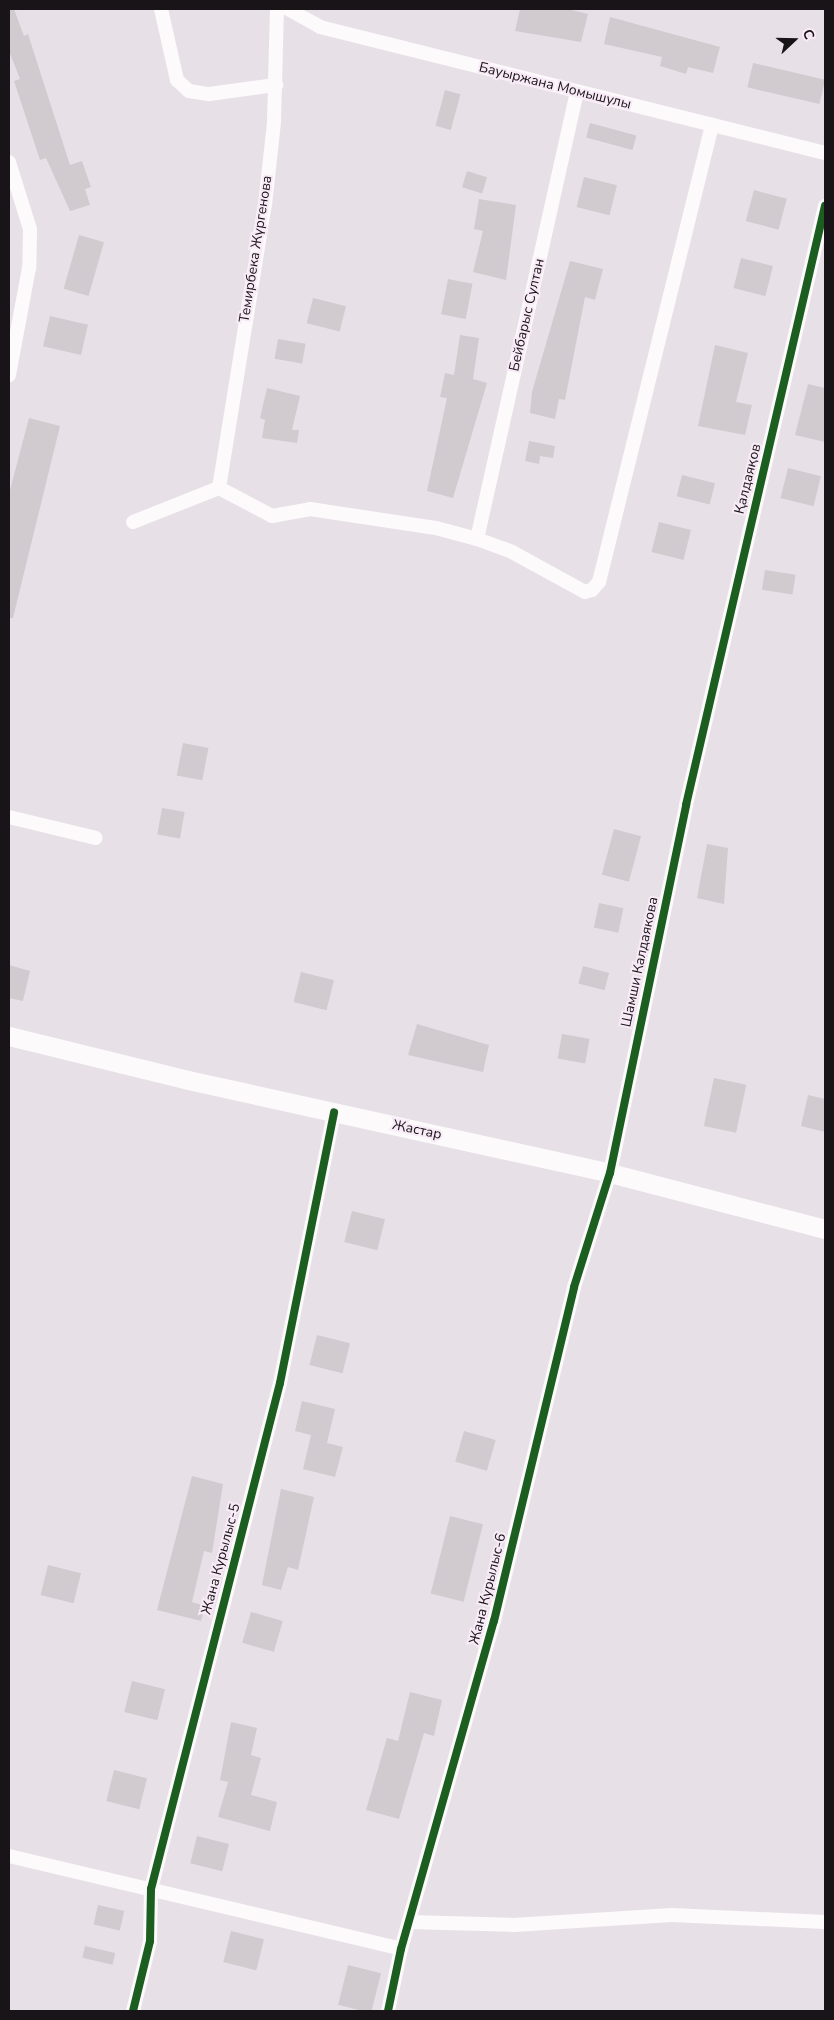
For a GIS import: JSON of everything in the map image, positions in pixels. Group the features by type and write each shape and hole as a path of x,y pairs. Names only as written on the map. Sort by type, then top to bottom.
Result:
{"street":[{"path":"161,9 177,80 189,91 209,94 276,85"},
{"name":"Темирбека Жүргенова","path":"219,488 265,205 276,85 277,9"},
{"name":"Бауыржана Момышулы","path":"288,9 320,27 825,153"},
{"name":"Бейбарыс Султан","path":"477,539 577,92"},
{"path":"133,522 219,488 272,516 310,509 436,528 477,539 512,552 585,592 600,582 712,125"},
{"path":"9,162 30,229 29,268 9,375"},
{"name":"Қалдаяқов","path":"697,757 825,206"},
{"name":"Шамши Калдаякова","path":"610,1172 697,757"},
{"path":"9,817 96,838"},
{"name":"Жастар","path":"9,1036 334,1112 610,1172 825,1229"},
{"name":"Жана Курылыс-5","path":"133,2011 150,1941 151,1888 280,1383 334,1112"},
{"name":"Жана Курылыс-6","path":"388,2011 401,1948 494,1621 574,1287 610,1172"},
{"path":"9,1856 401,1948"},
{"path":"409,1922 514,1925 672,1915 825,1922"}],"building":[{"path":"9,9 14,9 24,36 28,34 70,165 82,161 91,187 85,189 90,205 70,211 46,158 40,160 14,81 20,79 9,51"},
{"path":"520,9 567,9 588,14 581,42 515,31"},
{"path":"610,17 720,47 713,73 688,67 686,74 660,66 662,57 604,44"},
{"path":"753,63 825,80 819,104 747,87"},
{"path":"445,90 460,94 451,130 435,126"},
{"path":"590,123 636,135 632,150 586,137"},
{"path":"467,171 487,177 482,193 462,187"},
{"path":"584,177 617,185 609,215 577,207"},
{"path":"754,190 787,199 779,230 746,221"},
{"path":"479,199 516,205 506,280 473,272 483,231 474,229"},
{"path":"79,235 104,242 89,296 64,289"},
{"path":"741,258 773,266 766,296 734,288"},
{"path":"570,261 603,269 595,300 585,297 565,400 559,399 555,419 530,413 532,392"},
{"path":"448,279 473,284 466,319 441,314"},
{"path":"313,298 346,306 340,331 307,323"},
{"path":"50,316 88,325 81,355 43,346"},
{"path":"460,335 479,338 473,379 487,383 453,498 427,491 447,398 440,397 445,373 454,375"},
{"path":"278,339 306,344 302,364 275,359"},
{"path":"715,345 748,353 736,402 752,405 745,435 698,426"},
{"path":"808,384 825,388 825,442 795,435"},
{"path":"267,388 300,396 292,430 299,430 297,443 262,438 265,420 260,418"},
{"path":"29,418 60,426 13,618 9,618 9,494"},
{"path":"529,441 555,446 553,458 540,456 539,464 525,461"},
{"path":"788,468 821,476 813,506 781,498"},
{"path":"682,475 715,483 710,505 677,496"},
{"path":"659,522 691,530 684,560 652,552"},
{"path":"765,570 796,575 792,595 762,590"},
{"path":"183,743 209,748 202,780 177,775"},
{"path":"162,808 185,812 180,839 157,835"},
{"path":"614,829 641,836 629,882 602,874"},
{"path":"707,844 728,848 724,904 697,898"},
{"path":"599,903 623,908 618,933 594,927"},
{"path":"9,965 30,971 23,1001 9,998"},
{"path":"583,966 609,973 604,990 578,983"},
{"path":"301,972 334,980 326,1010 294,1002"},
{"path":"417,1024 489,1045 483,1072 408,1055"},
{"path":"562,1034 590,1039 585,1063 558,1059"},
{"path":"714,1078 746,1085 736,1133 704,1126"},
{"path":"808,1095 825,1099 825,1132 801,1126"},
{"path":"352,1211 385,1219 377,1250 344,1242"},
{"path":"317,1335 350,1343 342,1373 310,1365"},
{"path":"302,1401 335,1409 327,1443 343,1447 335,1477 303,1469 311,1435 295,1431"},
{"path":"464,1431 496,1440 487,1471 455,1462"},
{"path":"192,1476 223,1484 212,1553 204,1551 192,1602 205,1606 201,1621 157,1610"},
{"path":"281,1489 314,1497 298,1570 288,1567 281,1590 262,1585"},
{"path":"450,1516 483,1524 464,1602 431,1594"},
{"path":"48,1565 81,1573 73,1603 41,1595"},
{"path":"251,1612 283,1621 274,1652 242,1643"},
{"path":"132,1681 165,1689 157,1720 124,1712"},
{"path":"410,1692 442,1700 434,1736 424,1733 399,1819 366,1810 387,1738 398,1741"},
{"path":"231,1722 257,1728 251,1755 261,1758 251,1795 277,1802 270,1831 218,1817 228,1782 220,1780"},
{"path":"114,1770 147,1778 139,1809 106,1801"},
{"path":"197,1836 229,1844 222,1871 190,1863"},
{"path":"98,1905 124,1911 120,1931 94,1924"},
{"path":"231,1931 264,1939 256,1970 223,1962"},
{"path":"85,1946 115,1953 113,1965 82,1958"},
{"path":"348,1965 381,1973 372,2011 363,2011 338,2005"}],"cycle path":[{"path":"388,2011 401,1949 494,1621 574,1287 610,1173 686,805 825,206"},
{"path":"133,2011 150,1941 151,1889 280,1383 334,1112"}]}
